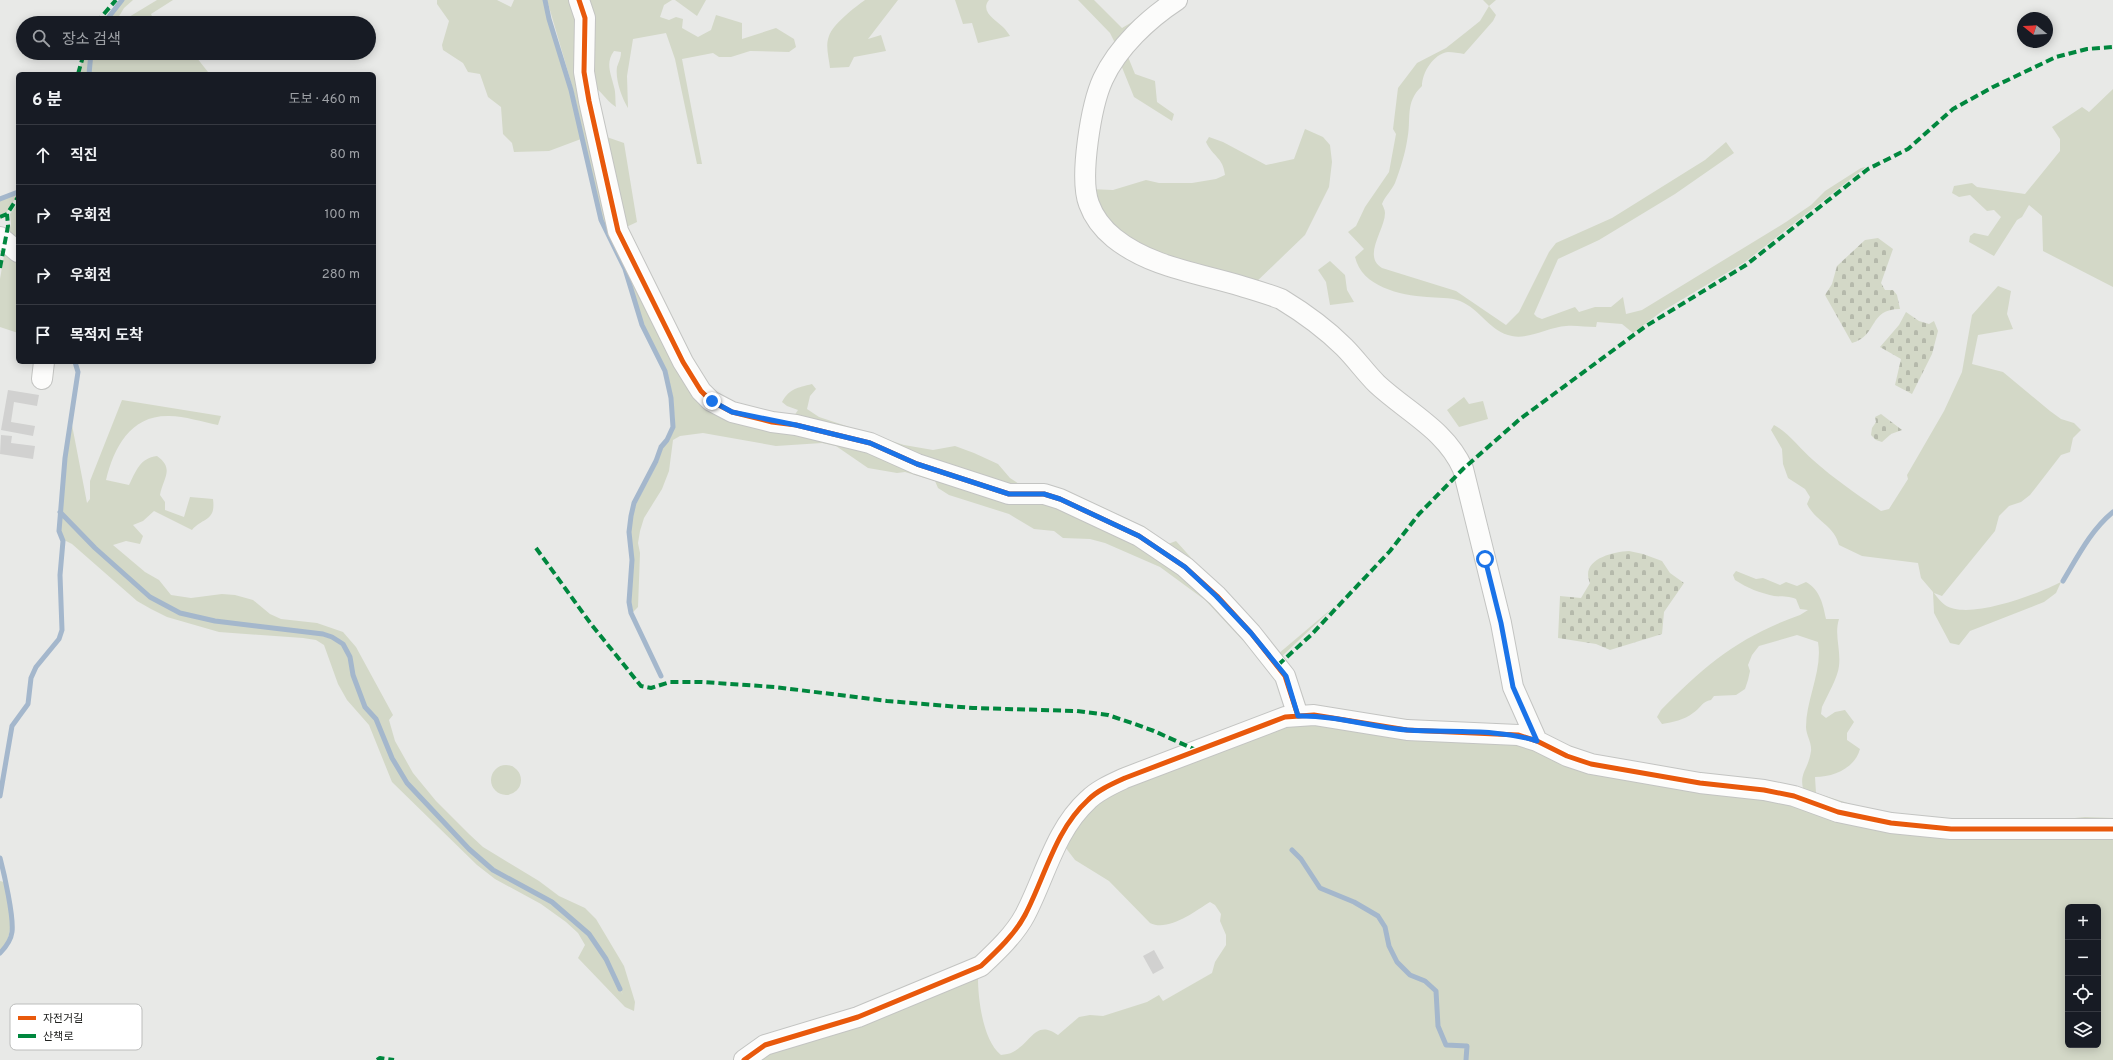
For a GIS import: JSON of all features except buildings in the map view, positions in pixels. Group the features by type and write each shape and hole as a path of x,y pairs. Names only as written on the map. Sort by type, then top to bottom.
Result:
{"street":[{"path":"579,0 585,18 584,72 618,231 683,362 701,391 712,401 732,412 796,425 870,443 917,464 1009,494 1044,494 1060,499 1139,536 1185,567 1216,596 1251,633 1286,676 1298,716"},
{"path":"1177,0 1160,11 1137,32 1117,57 1103,78 1096,98 1088,140 1086,186 1088,203 1094,216 1113,237 1126,246 1158,262 1275,297 1297,309 1331,334 1377,384 1445,440 1456,454 1463,470 1501,623 1513,687 1537,741"},
{"path":"0,237 16,250"},
{"path":"744,1060 765,1045 858,1017 981,966 996,953 1025,916 1061,836 1075,814 1088,799 1106,787 1125,778 1286,717 1331,717 1407,730 1518,735 1537,741 1561,753 1591,764 1700,783 1764,790 1794,796 1838,812 1891,823 1951,829 2113,829"}],"green space":[{"path":"123,0 133,0 124,8 119,16 110,16"},
{"path":"157,0 173,0 151,14 152,16 131,16"},
{"path":"437,0 497,0 511,7 514,0 544,0 548,19 570,90 581,139 549,151 514,152 512,143 503,134 501,107 488,97 480,74 468,72 463,63 443,50 442,45 449,21 437,4"},
{"path":"547,0 575,0 609,215 698,394 1044,499 1136,539 1214,599 1266,665 1205,600 1160,567 1105,543 1090,539 1063,538 1054,531 1034,529 1009,514 949,495 938,488 935,481 905,472 897,473 868,468 836,446 822,443 776,446 703,433 680,436 673,440 669,471 662,489 644,518 640,531 638,543 640,553 638,607 633,612 631,602 633,560 630,531 632,517 636,504 658,462 662,448 669,441 675,427 673,398 667,371 643,324 627,268 602,219 573,89"},
{"path":"581,0 672,0 664,5 660,17 669,20 676,17 683,19 682,28 698,37 711,30 716,15 742,23 742,39 776,28 794,39 796,47 789,52 750,51 731,57 719,57 713,53 682,59 702,164 697,164 675,59 666,33 633,39 627,76 628,108 621,94 617,77 617,67 621,52 614,51 611,55 609,64 615,92 616,107 597,89 589,84"},
{"path":"675,0 706,0 697,16"},
{"path":"865,0 898,0 868,39 881,35 886,51 854,57 849,67 830,68 827,44 831,31 845,16"},
{"path":"955,0 989,0 986,8 990,16 1005,29 1010,36 978,43 972,23 963,24"},
{"path":"1078,0 1094,0 1122,28 1139,18 1118,49 1110,33"},
{"path":"1483,0 1496,0 1489,6"},
{"path":"1489,6 1496,15 1493,21 1464,54 1448,52 1438,56 1426,70 1422,86 1416,92 1411,105 1405,151 1395,183 1382,204 1385,212 1384,220 1376,242 1374,257 1376,263 1382,268 1456,291 1506,325 1519,312 1549,252 1556,243 1612,218 1705,160 1726,142 1734,153 1675,194 1599,240 1558,259 1534,314 1542,319 1575,307 1579,312 1595,307 1611,307 1623,297 1626,314 1642,310 1786,222 1811,205 1825,191 1861,168 1866,167 1745,262 1661,312 1633,333 1622,324 1597,322 1596,327 1566,326 1531,335 1518,337 1512,336 1497,330 1473,309 1460,301 1448,298 1416,296 1384,288 1365,276 1359,267 1355,257 1364,249 1348,232 1356,226 1365,207 1389,172 1396,134 1393,129 1398,88 1417,63 1446,48 1465,33 1480,21"},
{"path":"1126,52 1135,74 1155,81 1157,102 1174,114 1172,121 1134,97 1119,60"},
{"path":"82,60 89,60 88,72 79,72"},
{"path":"91,60 199,60 208,72 90,72"},
{"path":"2113,89 2113,287 2043,251 2042,216 2029,205 2022,217 2017,220 1994,256 1969,242 1970,236 1974,233 1988,236 2001,217 1994,210 1987,211 1970,195 1959,197 1952,193 1954,186 1972,183 1977,187 2025,194 2060,151 2060,139 2052,127 2082,107 2089,112"},
{"path":"1305,129 1323,137 1330,145 1332,162 1329,187 1305,235 1253,285 1177,266 1119,236 1089,189 1113,190 1146,180 1159,183 1192,183 1216,179 1225,175 1224,169 1206,142 1209,137 1223,142 1266,165 1294,159"},
{"path":"598,134 624,143 637,222 620,230"},
{"path":"16,195 16,197 7,212 0,215 0,200"},
{"path":"16,206 16,244 7,237 11,224 10,214"},
{"path":"1878,238 1893,249 1881,283 1885,290 1893,290 1897,295 1900,309 1890,310 1883,313 1866,335 1860,340 1852,343 1825,295 1832,284 1837,266 1865,240"},
{"path":"6,244 16,252 16,332 0,327 0,279"},
{"path":"1330,261 1345,275 1347,290 1354,302 1330,305 1326,282 1318,270"},
{"path":"1998,286 2011,291 2007,314 2013,329 1978,335 1972,364 2003,372 2050,411 2061,419 2074,423 2081,430 2073,438 2070,452 2061,455 2030,495 2021,502 2009,506 1999,516 1995,531 1942,596 1934,593 1945,605 1956,609 1970,610 1986,608 2020,599 2061,582 2056,593 2044,602 1970,631 1959,645 1950,643 1934,613 1933,592 1921,578 1918,563 1862,556 1839,545 1837,538 1815,515 1807,504 1810,497 1805,489 1788,478 1783,464 1782,449 1771,430 1774,425 1779,428 1829,474 1881,511 1889,509 1908,479 1907,475 1944,411 1962,372 1972,315"},
{"path":"1906,312 1919,321 1929,324 1934,321 1938,331 1932,354 1912,394 1895,385 1901,359 1880,347 1899,325"},
{"path":"812,384 816,389 810,396 807,409 819,417 904,445 933,450 955,446 998,464 1010,478 1022,486 1045,487 1087,500 1145,527 1168,544 1176,541 1278,654 1336,605 1278,660 1186,565 1026,494 790,422 798,410 787,406 782,402 791,391"},
{"path":"1464,397 1469,404 1483,401 1488,419 1459,427 1447,410"},
{"path":"122,400 221,416 218,425 181,417 156,417 144,421 134,427 126,435 114,456 106,480 129,485 139,466 146,459 157,456 165,465 167,470 160,495 165,502 165,510 184,517 190,497 213,499 213,512 208,518 192,530 154,511 143,521 133,525 143,536 140,544 126,541 113,545 145,572 159,580 171,595 191,598 222,594 235,595 253,600 270,614 281,619 317,623 343,632 356,647 393,715 389,720 395,741 413,773 436,801 483,847 539,881 559,896 585,908 596,919 624,966 635,1002 634,1011 625,1007 578,958 585,945 578,933 566,922 541,904 495,879 477,865 392,782 369,725 347,700 338,684 324,645 316,640 303,638 219,632 167,617 137,601 72,544 64,540 60,531 61,515 94,549 149,598 179,613 215,620 180,612 150,596 96,547 61,511 66,459 72,425 87,503 90,499 90,481","holes":["215,620 324,633 333,636 344,644 351,657 354,675 366,706 376,719 393,757 408,782 470,848 494,869 552,901 589,933 607,958 623,995 605,959 588,934 551,903 492,870 469,849 407,783 391,758 375,720 364,707 352,675 349,657 343,645 332,637 323,635 246,626"]},
{"path":"1881,414 1902,430 1891,434 1882,442 1876,440 1871,435 1872,428 1876,422 1875,417"},
{"path":"1629,551 1662,561 1670,573 1684,583 1664,612 1662,634 1610,650 1596,644 1558,638 1560,596 1581,598 1590,583 1588,575 1589,568 1593,563 1614,553"},
{"path":"1736,571 1756,579 1763,578 1780,585 1786,582 1797,586 1806,582 1818,593 1826,619 1839,619 1837,631 1839,666 1822,707 1821,714 1826,718 1835,712 1845,710 1854,722 1847,733 1847,740 1860,749 1854,761 1843,770 1822,777 1815,777 1816,793 1876,812 1944,820 2064,819 2085,817 2113,818 2113,824 1942,825 1868,815 1805,795 1802,782 1811,751 1806,730 1807,716 1819,653 1818,642 1797,635 1759,646 1752,655 1748,665 1750,671 1745,689 1736,695 1714,696 1711,700 1703,703 1686,717 1662,724 1657,717 1661,710 1708,666 1741,642 1759,632 1800,615 1808,610 1800,609 1796,599 1769,595 1744,585 1735,580 1733,575"},
{"path":"1287,721 1517,739 1763,793 1837,816 2113,833 2113,1060 1467,1060 1468,1045 1446,1044 1439,1026 1437,991 1425,980 1411,974 1398,961 1390,946 1386,927 1378,916 1355,901 1321,888 1302,858 1292,849 1291,851 1300,859 1319,889 1354,903 1377,917 1384,928 1388,946 1396,962 1410,976 1424,982 1435,992 1437,1026 1445,1046 1466,1047 1465,1060 751,1060 978,978 979,997 986,1030 995,1049 1001,1055 1007,1054 1012,1053 1019,1048 1039,1031 1050,1031 1058,1035 1079,1017 1090,1015 1103,1016 1147,1002 1159,995 1163,1001 1212,973 1215,962 1226,945 1226,935 1220,921 1221,914 1215,905 1210,902 1181,920 1173,923 1157,925 1150,923 1109,881 1075,860 1062,843 1091,802"},
{"path":"506,765 517,769 521,780 517,791 506,795 495,791 491,780 495,769"},
{"path":"0,881 4,882 9,909 10,927 6,944 0,951"}],"waterway":[{"path":"109,16 122,0"},
{"path":"545,0 549,19 571,90 601,220 625,269 642,325 665,371 671,398 673,427 667,440 661,447 656,461 634,503 629,532 632,560 629,602 631,613 661,676"},
{"path":"89,72 90,60"},
{"path":"0,199 16,193"},
{"path":"0,796 12,726 28,704 31,678 36,667 59,639 62,630 60,575 63,541 59,531 65,458 78,372 76,364"},
{"path":"60,512 95,548 150,597 180,613 215,621 323,634 332,637 343,644 350,657 353,675 365,707 376,719 392,758 407,783 469,849 493,870 552,902 589,934 606,959 620,989"},
{"path":"2063,581 2091,535 2113,512"},
{"path":"1292,850 1301,859 1320,888 1354,902 1378,916 1385,927 1389,946 1397,962 1410,975 1425,981 1436,991 1438,1026 1446,1045 1467,1046 1466,1060"},
{"path":"0,858 12,916 12,932 9,941 0,953"}],"marked path":[{"path":"102,16 116,0"},
{"path":"1278,665 1311,635 1390,551 1419,514 1463,469 1520,419 1646,326 1746,265 1868,169 1908,149 1953,109 1993,87 2056,57 2087,49 2113,47"},
{"path":"79,72 82,60"},
{"path":"0,217 7,214 16,200"},
{"path":"0,268 8,226 7,214"},
{"path":"536,548 591,624 641,686 651,688 670,682 702,682 775,687 887,701 973,708 1077,711 1108,715 1154,731 1196,750"},
{"path":"377,1060 380,1058 394,1060"}],"cycle path":[{"path":"579,0 585,18 584,72 618,231 683,362 701,391 711,401 732,412 772,422 796,425 870,443 917,464 1009,494 1044,494 1060,499 1139,536 1185,567 1217,596 1251,633 1285,676 1298,716"},
{"path":"744,1060 765,1045 858,1017 981,966 1005,942 1021,922 1067,825 1092,796 1125,778 1285,717 1314,715 1407,730 1518,735 1537,741 1567,756 1591,764 1700,783 1764,790 1794,796 1838,812 1891,823 1951,829 2113,829"}],"route":[{"path":"712,401 732,412 772,422 796,425 870,443 917,464 1009,494 1026,496 1044,494 1060,499 1139,536 1185,567 1216,596 1251,633 1286,676 1298,716 1331,717 1351,722 1407,730 1518,735 1537,741 1513,687 1501,623 1485,559"}]}
